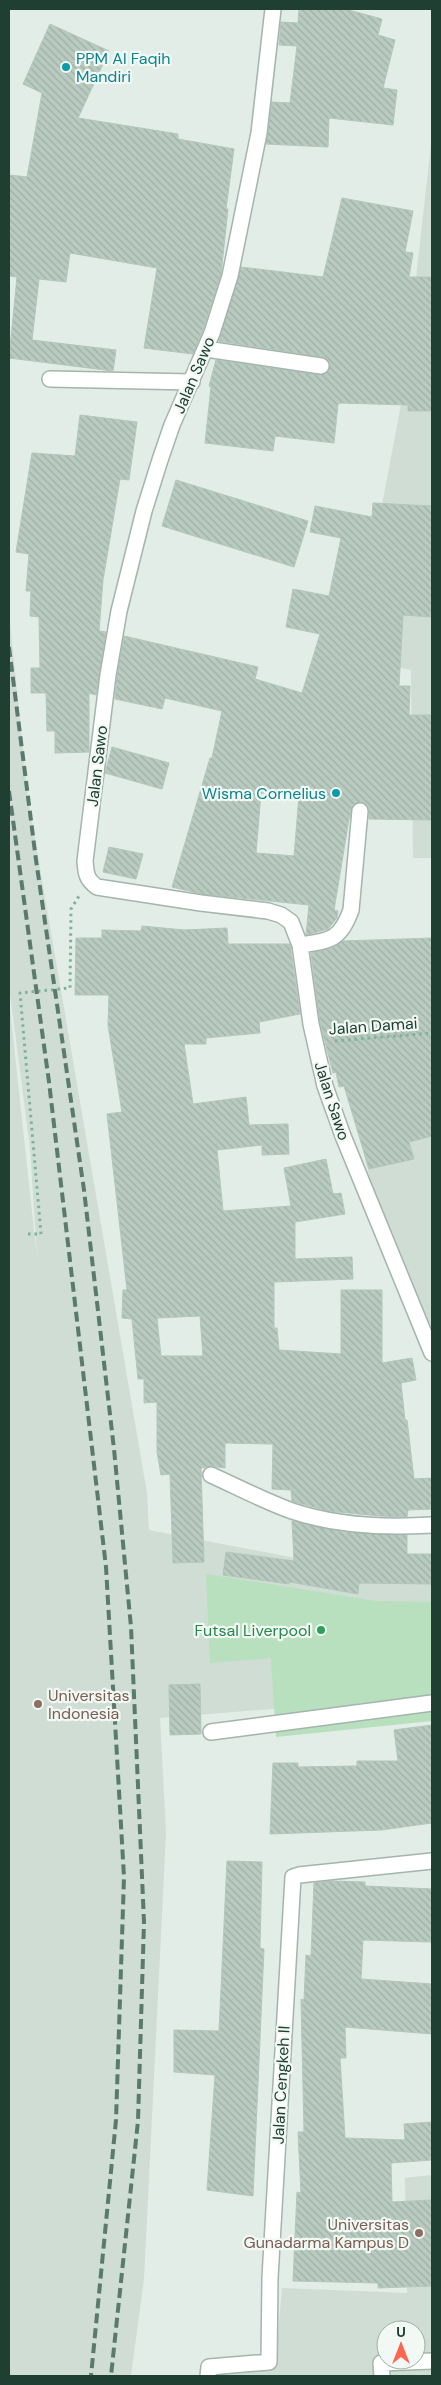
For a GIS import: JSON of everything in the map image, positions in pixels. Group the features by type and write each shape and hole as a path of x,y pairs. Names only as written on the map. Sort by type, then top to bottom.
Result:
{"street":[{"name":"Jalan Sawo","path":"273,9 266,87 242,223 230,276 206,349 172,424 157,468 144,510 119,611 108,675 85,861 89,881 97,887 201,904 268,911 281,915 291,922 300,945 315,1043 325,1086 343,1136 432,1353"},
{"path":"206,349 321,366"},
{"path":"50,379 192,382"},
{"path":"300,945 329,941 345,925 351,910 360,811"},
{"path":"211,1475 292,1510 314,1516 382,1527 432,1525"},
{"path":"211,1732 432,1703"},
{"name":"Jalan Cengkeh II","path":"208,2376 208,2367 269,2362 270,2278 293,1877 432,1861"},
{"path":"382,2376 382,2364 432,2361"}],"path":[{"path":"28,1234 41,1234 20,993 70,988 71,909 80,895 88,889 97,887"},
{"name":"Jalan Damai","path":"315,1043 432,1033"}],"shaded area":[{"path":"432,136 432,858 413,858 411,670 353,658 403,394"},
{"path":"9,613 28,798 147,1493 149,1530 421,1582 432,1582 432,1696 160,1718 166,1833 144,2279 131,2376 9,2376 9,999 37,1258 30,1148 9,986"},
{"path":"432,1110 432,1335 389,1256 356,1122"},
{"name":"Universitas Gunadarma Kampus D","path":"432,2175 432,2376 207,2376 206,2362 276,2358 282,2288 407,2293 405,2178"}],"green space":[{"name":"Futsal Liverpool","path":"206,1574 376,1601 432,1602 432,1721 276,1737 271,1658 210,1663"}],"building":[{"path":"299,9 345,9 382,19 378,35 395,40 383,88 397,90 393,125 329,118 328,147 266,144 272,102 290,103 297,46 279,45 281,22 298,23"},
{"path":"50,24 109,51 78,118 178,134 178,139 234,149 226,209 228,209 221,274 203,330 193,354 144,348 157,268 70,253 66,282 39,279 32,340 116,350 113,371 9,358 17,277 9,276 9,175 27,177 42,93 23,84"},
{"path":"342,198 413,211 405,252 413,253 409,277 432,277 432,411 408,411 408,405 341,403 338,404 334,443 275,436 273,451 205,443 211,387 209,386 216,360 320,375 329,371 329,362 322,357 219,341 241,267 323,277"},
{"path":"80,415 137,422 129,480 120,479 103,580 99,631 106,632 96,695 89,693 89,752 55,753 55,731 47,731 46,693 31,693 31,668 40,668 39,617 30,616 31,591 26,591 29,554 16,552 32,453 75,456"},
{"path":"176,480 308,521 294,567 162,526"},
{"path":"373,503 432,506 432,617 403,615 399,686 410,686 409,715 432,715 432,820 369,819 369,808 366,804 360,802 353,805 334,910 338,911 337,918 328,929 306,935 309,905 202,894 172,887 210,758 212,758 222,711 165,698 162,709 115,699 117,676 124,636 258,667 255,679 302,693 320,634 286,627 293,589 329,596 341,538 310,532 315,506 372,517","holes":["261,793 299,796 294,856 256,853"]},
{"path":"112,747 169,763 162,789 105,773"},
{"path":"109,847 143,854 136,879 103,872"},
{"path":"142,926 184,930 227,928 228,944 290,944 300,1014 259,1022 260,1033 206,1038 206,1044 184,1044 193,1104 246,1097 249,1125 288,1124 289,1154 262,1155 262,1145 217,1150 223,1211 291,1206 284,1168 326,1159 333,1194 341,1193 345,1214 295,1222 295,1259 352,1257 353,1279 274,1282 274,1328 277,1328 279,1350 341,1354 341,1290 382,1290 382,1363 412,1358 416,1380 401,1383 405,1420 407,1420 414,1479 432,1478 432,1509 408,1510 407,1517 379,1516 328,1511 295,1502 292,1501 291,1490 272,1489 273,1444 225,1443 225,1468 211,1466 201,1468 204,1562 173,1563 170,1474 161,1475 157,1452 157,1402 144,1403 144,1379 138,1379 132,1319 122,1318 123,1290 127,1290 107,1114 122,1112 108,1025 109,995 75,995 76,938 102,938 102,930 141,931","holes":["200,1316 203,1356 161,1356 157,1318"]},
{"path":"432,938 432,1136 409,1142 414,1159 369,1169 344,1086 339,1087 336,1072 333,1073 320,1022 311,953 330,949 343,941"},
{"path":"292,1521 342,1532 407,1535 407,1554 432,1554 432,1584 359,1583 358,1594 290,1582 289,1584 223,1575 226,1552 294,1561"},
{"path":"200,1684 201,1734 170,1735 169,1685"},
{"path":"432,1725 432,1823 381,1830 270,1834 273,1763 298,1763 298,1767 357,1766 357,1761 398,1761 394,1730"},
{"path":"227,1861 262,1862 260,1948 264,1949 253,2196 207,2190 215,2075 174,2072 174,2030 219,2031"},
{"path":"331,1881 365,1882 365,1886 432,1889 432,1942 363,1940 361,1979 432,1984 432,2034 345,2027 346,2058 340,2058 345,2138 405,2140 404,2124 432,2122 432,2160 391,2163 392,2202 432,2200 432,2286 378,2288 378,2283 293,2281 297,2192 301,2193 298,2132 304,2132 301,1999 304,2000 306,1955 311,1956 314,1883"}],"railway":[{"path":"9,647 36,860 84,1190 114,1449 131,1627 144,1922 138,2121 111,2376"},
{"path":"9,791 49,1082 106,1567 124,1877 116,2120 91,2376"}],"place":[{"name":"PPM Al Faqih Mandiri","path":"66,67"},
{"name":"Wisma Cornelius","path":"336,793"},
{"name":"Futsal Liverpool","path":"321,1630"},
{"name":"Universitas Indonesia","path":"38,1704"},
{"name":"Universitas Gunadarma Kampus D","path":"419,2233"}]}
